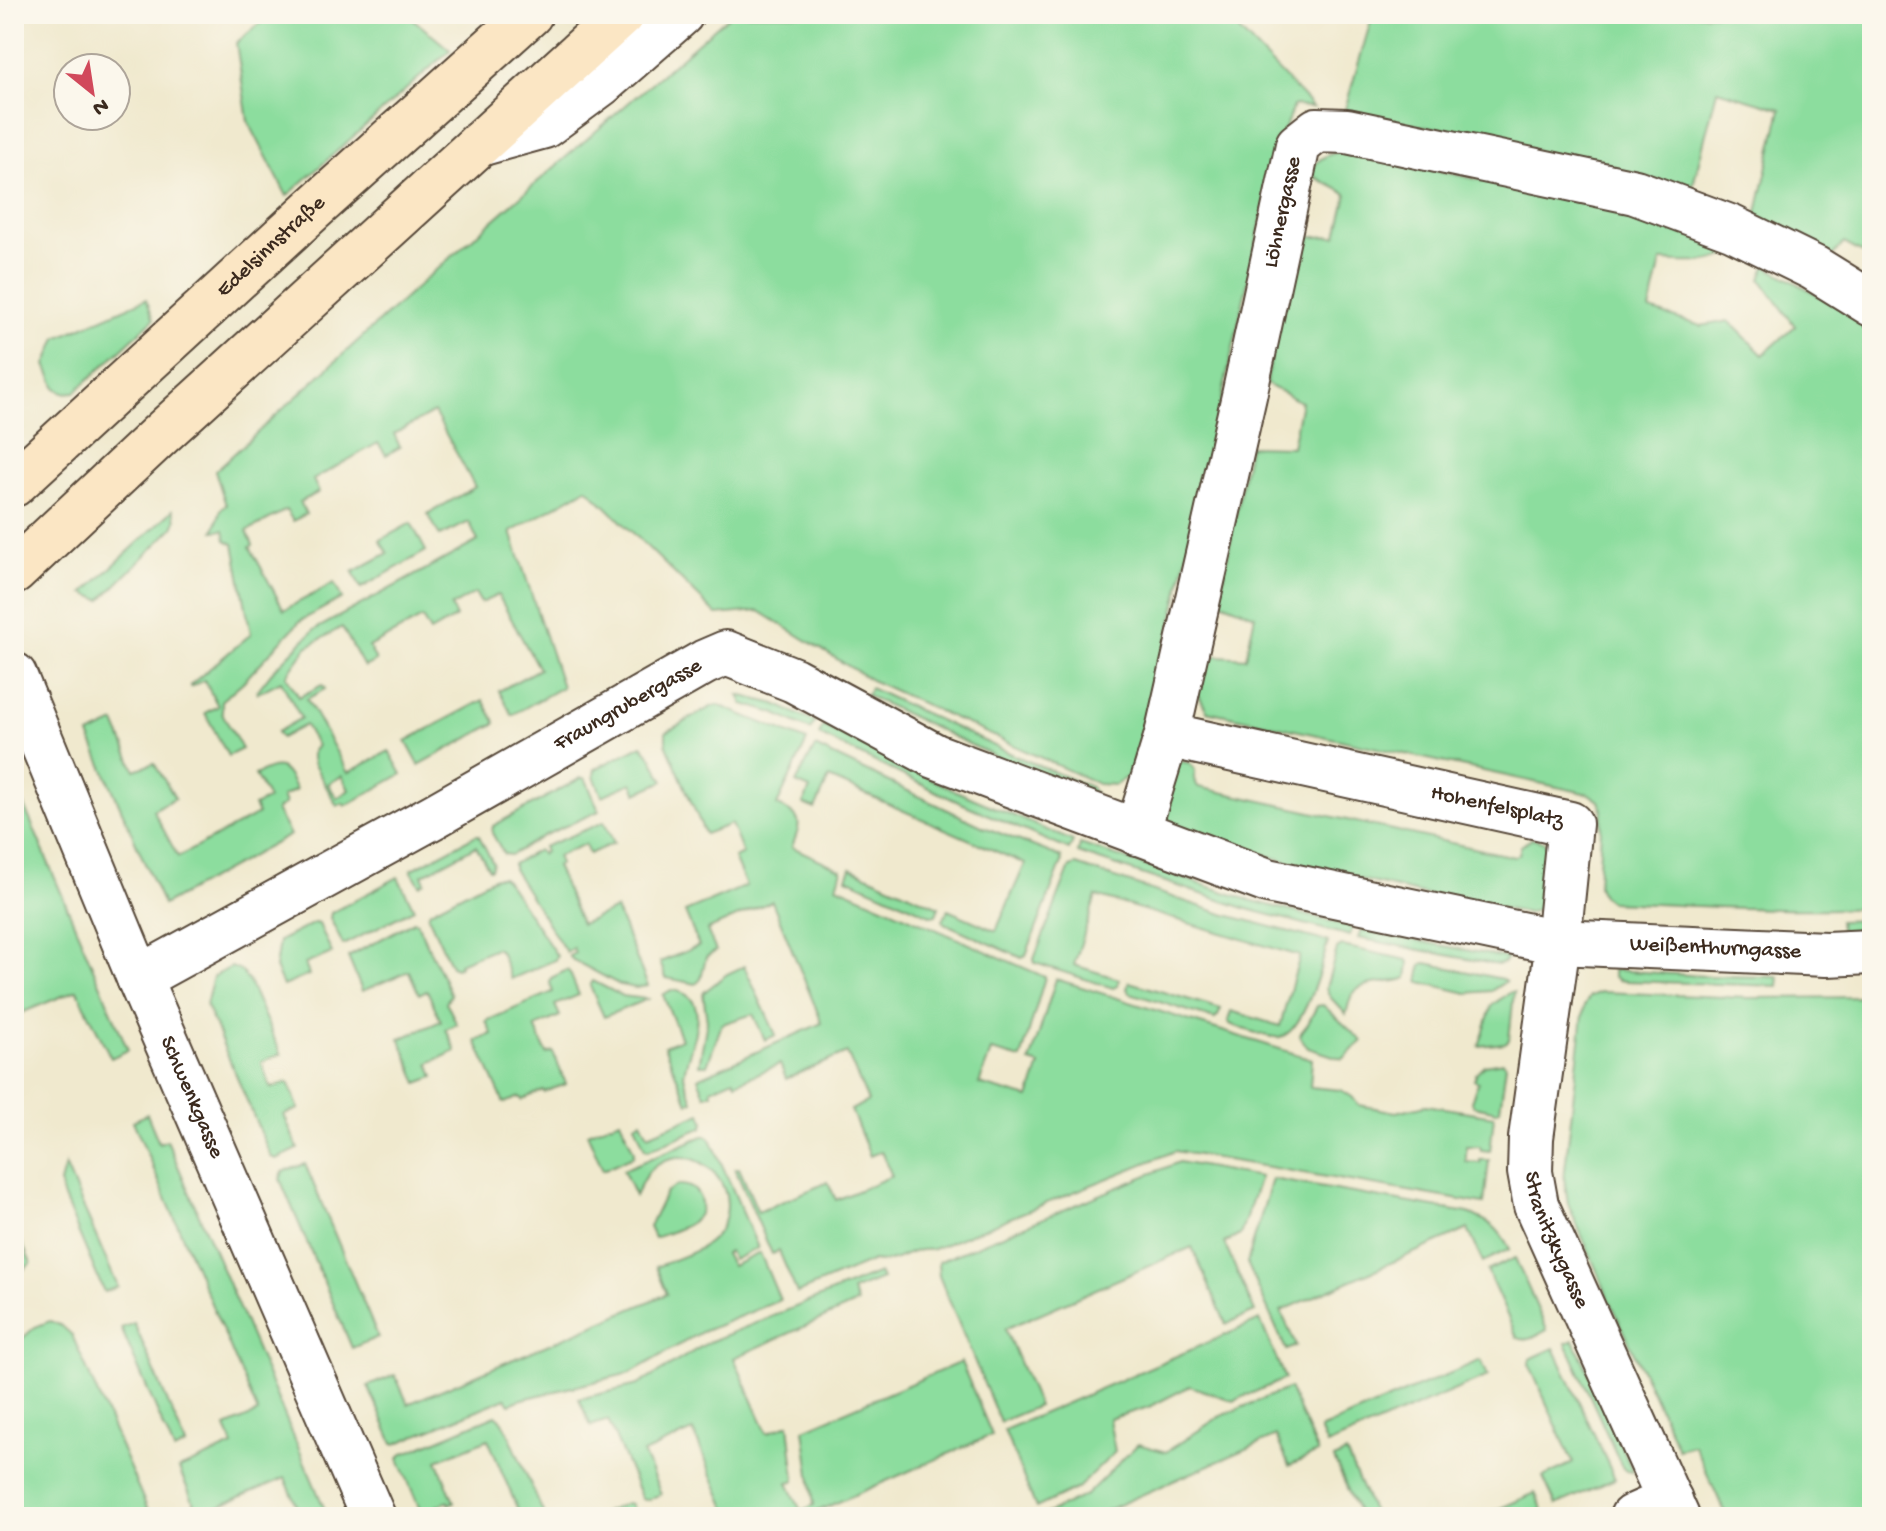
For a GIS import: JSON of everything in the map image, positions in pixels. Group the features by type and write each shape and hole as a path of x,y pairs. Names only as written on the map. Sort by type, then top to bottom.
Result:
{"main road":[{"name":"Edelsinnstraße","path":"14,484 300,220 530,14"},
{"path":"14,572 622,14"}],"street":[{"path":"479,144 544,126 602,83 681,14"},
{"name":"Löhnergasse","path":"1167,735 1293,162 1298,145 1317,130 1347,131 1635,192 1732,228 1814,268 1872,304"},
{"name":"Fraungrubergasse","path":"139,978 726,653 794,680 935,756 1137,833"},
{"name":"Schwenkgasse","path":"14,675 139,978 373,1517"},
{"path":"1167,735 1137,833 1268,881 1558,942"},
{"name":"Hohenfelsplatz","path":"1167,735 1570,824 1558,942"},
{"name":"Weißenthurngasse","path":"1558,942 1826,954 1872,952"},
{"name":"Stranitzkygasse","path":"1558,942 1531,1138 1530,1172 1536,1205 1660,1511"}],"green space":[{"path":"259,14 407,14 450,50 287,196 248,121 236,43 263,21"},
{"path":"731,14 1223,14 1313,107 1293,106 1277,150 1154,703 1128,776 1115,785 1098,784 871,680 759,611 717,615 587,488 511,532 562,687 512,715 499,691 539,669 498,595 481,603 475,593 451,607 456,617 430,632 422,618 369,647 376,661 364,667 342,627 307,647 286,676 299,697 322,685 325,689 307,699 348,773 389,751 402,774 345,806 343,803 337,806 313,763 312,753 317,746 305,725 281,738 277,732 301,718 281,681 257,691 314,630 478,541 469,522 440,536 428,514 475,487 434,412 394,434 400,447 386,455 378,443 313,480 319,492 300,502 306,514 293,521 286,510 247,531 253,545 250,547 284,610 334,583 342,598 300,621 222,700 222,713 242,749 228,756 205,713 218,706 204,680 190,685 251,634 234,544 226,540 224,530 214,531 221,509 226,505 215,471 429,276","holes":["342,776 349,790 337,798 328,784"]},
{"path":"1373,14 1872,14 1872,258 1844,243 1829,260 1755,221 1781,109 1717,90 1692,189 1452,130 1343,116"},
{"path":"1352,151 1643,217 1735,251 1708,261 1661,261 1650,310 1701,326 1729,321 1763,355 1795,326 1761,279 1766,266 1872,328 1872,908 1774,909 1611,902 1602,895 1598,886 1602,810 1599,801 1589,794 1207,711 1197,692 1206,655 1246,658 1255,615 1219,601 1249,446 1292,447 1301,402 1266,384 1294,238 1337,236 1347,194 1309,174 1326,156"},
{"path":"146,299 154,319 75,392 63,393 56,388 46,365 57,338"},
{"path":"173,510 176,519 173,528 101,600 84,593"},
{"path":"411,523 426,551 361,588 353,572 388,553 380,540"},
{"path":"870,688 1018,757 1091,787 1095,794 1015,766 866,695"},
{"path":"739,695 775,704 815,722 810,730 774,713 743,704"},
{"path":"483,700 496,723 419,765 406,741"},
{"path":"718,705 807,741 777,805 792,813 798,821 792,847 842,870 837,886 1045,977 1021,1059 991,1051 979,1084 1029,1098 1040,1065 1030,1062 1056,979 1312,1059 1310,1087 1341,1090 1359,1105 1396,1112 1426,1105 1494,1116 1490,1151 1481,1150 1480,1146 1466,1146 1466,1162 1489,1160 1484,1204 1175,1151 931,1250 916,1251 889,1261 873,1261 797,1293 779,1251 772,1254 735,1169 739,1168 758,1212 828,1182 836,1200 892,1176 881,1151 870,1156 851,1110 868,1101 847,1053 786,1079 780,1064 736,1083 734,1079 705,1095 698,1078 822,1023 772,901 707,930 716,951 706,957 701,979 696,984 666,978 660,962 699,946 685,912 746,886 734,858 743,854 731,824 705,834 666,743 666,732"},
{"path":"115,723 135,770 154,763 175,798 153,810 178,857 258,814 254,806 268,799 255,775 276,767 288,775 296,790 282,797 285,804 276,810 290,835 163,905 89,735"},
{"path":"823,726 956,791 1073,841 1069,850 952,799 819,735"},
{"path":"642,745 664,781 637,793 632,783 602,796 594,776 595,769"},
{"path":"815,747 984,827 1061,857 1062,862 1026,955 1022,958 943,920 948,910 996,931 1025,864 829,778 815,809 803,804 810,789 796,783"},
{"path":"1178,761 1190,763 1195,770 1194,779 1198,787 1514,857 1519,854 1521,846 1532,838 1544,841 1549,851 1540,909 1528,913 1422,894 1288,862 1163,823 1169,767"},
{"path":"585,778 599,811 543,836 511,855 504,854 492,833 493,826"},
{"path":"14,782 128,1050 111,1058 77,990 14,1016"},
{"path":"604,822 614,843 589,854 585,844 557,856 560,864 556,866 581,924 616,909 648,986 636,988 620,985 573,960 569,956 575,953 573,948 566,952 513,869 513,864 538,850 541,854 545,852 543,847"},
{"path":"476,835 493,863 491,869 476,846 422,875 425,882 420,885 411,870"},
{"path":"1080,844 1249,900 1352,927 1350,936 1247,909 1078,853"},
{"path":"1076,865 1223,914 1328,942 1311,996 1297,1023 1289,1032 1275,1037 1228,1021 1231,1011 1280,1026 1300,956 1096,896 1074,965 1119,979 1117,986 1113,988 1035,963 1070,867"},
{"path":"851,868 939,907 936,915 932,916 847,878"},
{"path":"398,877 414,909 343,945 330,918 331,913"},
{"path":"495,877 506,880 557,956 555,960 511,979 500,951 495,948 459,963 460,966 456,968 451,966 428,916 430,911"},
{"path":"1872,920 1872,929 1840,930 1839,921"},
{"path":"414,921 451,995 446,1002 457,1024 446,1029 456,1051 429,1063 434,1077 418,1083 400,1039 441,1021 427,990 419,994 409,971 362,991 348,957"},
{"path":"314,923 319,924 332,953 305,964 309,975 283,986 275,968 279,941"},
{"path":"1361,930 1507,958 1498,965 1358,938"},
{"path":"1342,946 1408,960 1407,978 1370,984 1357,990 1351,997 1346,1014 1326,988 1337,949"},
{"path":"1426,963 1506,981 1491,991 1467,993 1420,982 1421,965"},
{"path":"744,966 776,1035 765,1040 753,1014 722,1024 707,1065 699,1065 707,1021 703,993 727,974"},
{"path":"231,967 241,971 249,982 281,1054 261,1062 271,1088 288,1082 299,1109 284,1115 298,1149 277,1159 271,1157 206,1005 213,977"},
{"path":"567,970 579,995 555,1005 560,1016 535,1027 547,1054 553,1052 566,1084 522,1100 520,1097 504,1103 476,1041 492,1034 486,1021 553,992 551,978"},
{"path":"1613,970 1779,977 1778,986 1625,981 1613,976"},
{"path":"593,981 622,996 647,999 604,1017 590,986"},
{"path":"1129,982 1221,1009 1215,1019 1130,993 1127,989"},
{"path":"671,990 685,994 693,1002 696,1012 694,1037 684,1074 693,1101 688,1103 664,1046 681,1039 663,995"},
{"path":"1514,992 1509,1040 1479,1046 1492,1005"},
{"path":"1601,992 1748,998 1872,997 1872,1517 1727,1517 1694,1445 1678,1449 1568,1204 1564,1178 1584,1006 1590,996"},
{"path":"1323,1005 1362,1041 1343,1059 1308,1048 1299,1035 1317,1006"},
{"path":"1503,1062 1506,1065 1500,1109 1474,1106 1471,1101 1478,1082 1474,1080 1475,1074 1484,1065"},
{"path":"701,1113 703,1127 648,1150 635,1124 641,1121 648,1135"},
{"path":"147,1114 159,1143 167,1140 328,1517 302,1517 285,1478 212,1509 215,1517 200,1517 179,1469 233,1446 226,1427 258,1413 133,1121"},
{"path":"620,1120 634,1151 633,1156 603,1170 587,1133"},
{"path":"703,1136 711,1139 758,1248 733,1260 729,1251 725,1254 732,1266 760,1253 780,1300 702,1332 630,1373 510,1404 506,1398 393,1443 368,1386 395,1375 408,1404 667,1294 656,1267 693,1252 712,1239 724,1222 727,1204 723,1188 714,1173 686,1157 668,1159 651,1169 635,1196 623,1170"},
{"path":"1179,1162 1260,1177 1240,1235 1224,1243 1255,1312 1226,1324 1192,1247 1005,1329 1038,1406 1000,1422 939,1276 938,1262"},
{"path":"305,1164 378,1337 352,1348 280,1179 283,1172"},
{"path":"65,1165 118,1287 104,1292 63,1196 60,1183"},
{"path":"1272,1179 1468,1213 1493,1226 1510,1249 1483,1262 1468,1229 1281,1311 1296,1346 1286,1350 1247,1263"},
{"path":"678,1185 690,1187 697,1193 700,1213 679,1229 654,1238 649,1227 666,1192"},
{"path":"14,1236 19,1237 31,1263 14,1278"},
{"path":"1515,1258 1547,1330 1528,1339 1517,1337 1487,1271"},
{"path":"879,1273 882,1279 852,1291 857,1303 734,1358 767,1433 789,1424 795,1480 788,1483 801,1511 814,1505 804,1429 961,1362 992,1435 804,1517 730,1517 693,1431 643,1453 661,1494 642,1499 608,1420 591,1426 579,1399 638,1385 709,1342"},
{"path":"1260,1320 1285,1379 1234,1401 1190,1386 1149,1407 1109,1419 1115,1452 1078,1488 1036,1508 1004,1430"},
{"path":"50,1321 72,1335 151,1517 14,1517 14,1346 35,1327"},
{"path":"134,1323 186,1445 174,1451 121,1328"},
{"path":"1574,1340 1633,1472 1622,1467 1566,1343"},
{"path":"1554,1348 1615,1479 1556,1505 1543,1477 1573,1463 1529,1364 1530,1359"},
{"path":"1481,1360 1488,1376 1327,1445 1320,1429"},
{"path":"1289,1388 1318,1453 1289,1466 1276,1436 1091,1517 1040,1517 1086,1495 1138,1444 1166,1452 1219,1417"},
{"path":"496,1415 503,1421 545,1517 521,1517 488,1439 437,1460 454,1502 437,1506 439,1511 423,1517 399,1459 401,1455"},
{"path":"1346,1453 1375,1517 1360,1517 1334,1459"},
{"path":"1535,1493 1543,1510 1527,1517 1480,1517"},
{"path":"626,1503 631,1504 636,1517 594,1517"}]}
